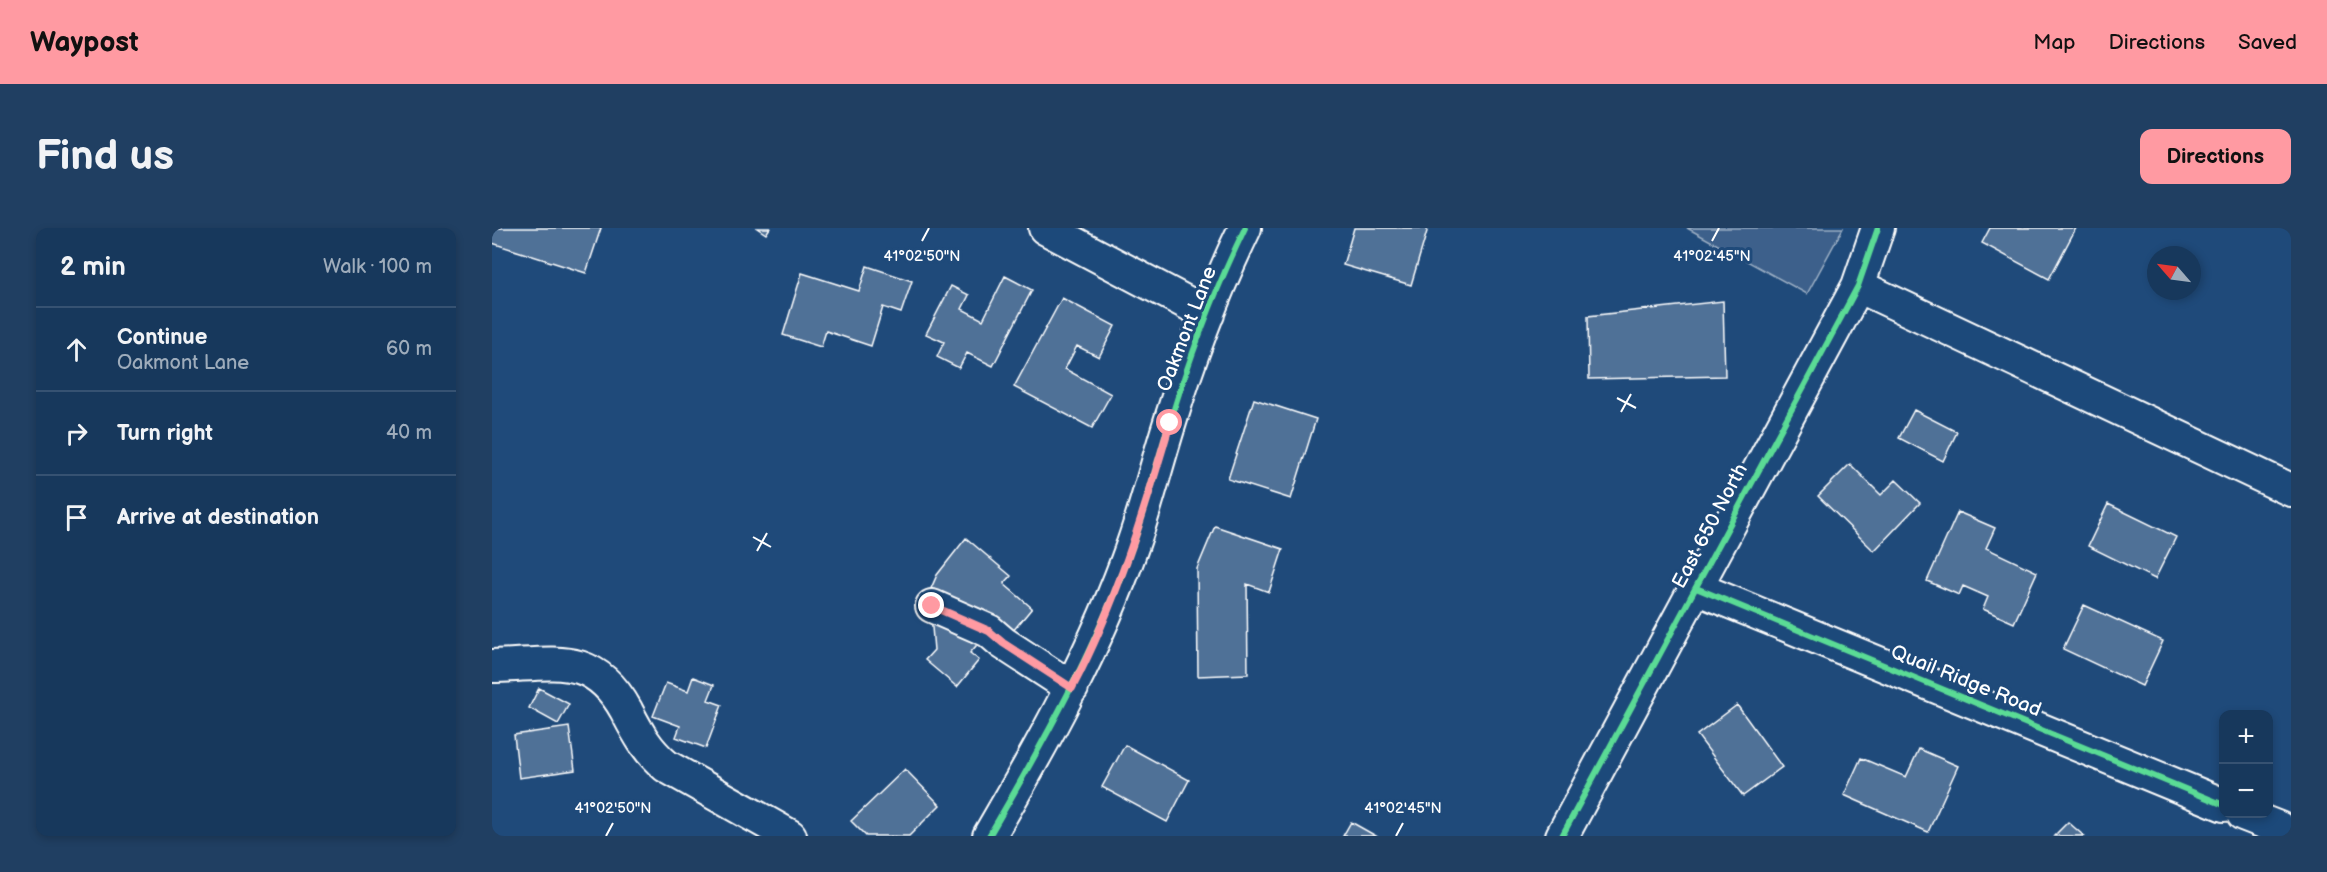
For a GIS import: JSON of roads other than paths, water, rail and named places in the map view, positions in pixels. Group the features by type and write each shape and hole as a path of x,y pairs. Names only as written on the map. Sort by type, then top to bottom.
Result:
{"street":[{"name":"Oakmont Lane","path":"1045,228 1208,314"},
{"name":"Oakmont Lane","path":"989,836 1072,688 1109,605 1132,545 1170,423 1208,314 1245,228"},
{"name":"East 650 North","path":"1563,836 1858,286 1878,228"},
{"path":"1858,286 2291,490"},
{"name":"Quail Ridge Road","path":"1696,588 2219,803"},
{"path":"932,606 989,631 1003,643 1072,688"},
{"path":"492,666 573,664 600,676 616,694 650,752 666,766 790,836"},
{"path":"2255,818 2279,828"}]}
